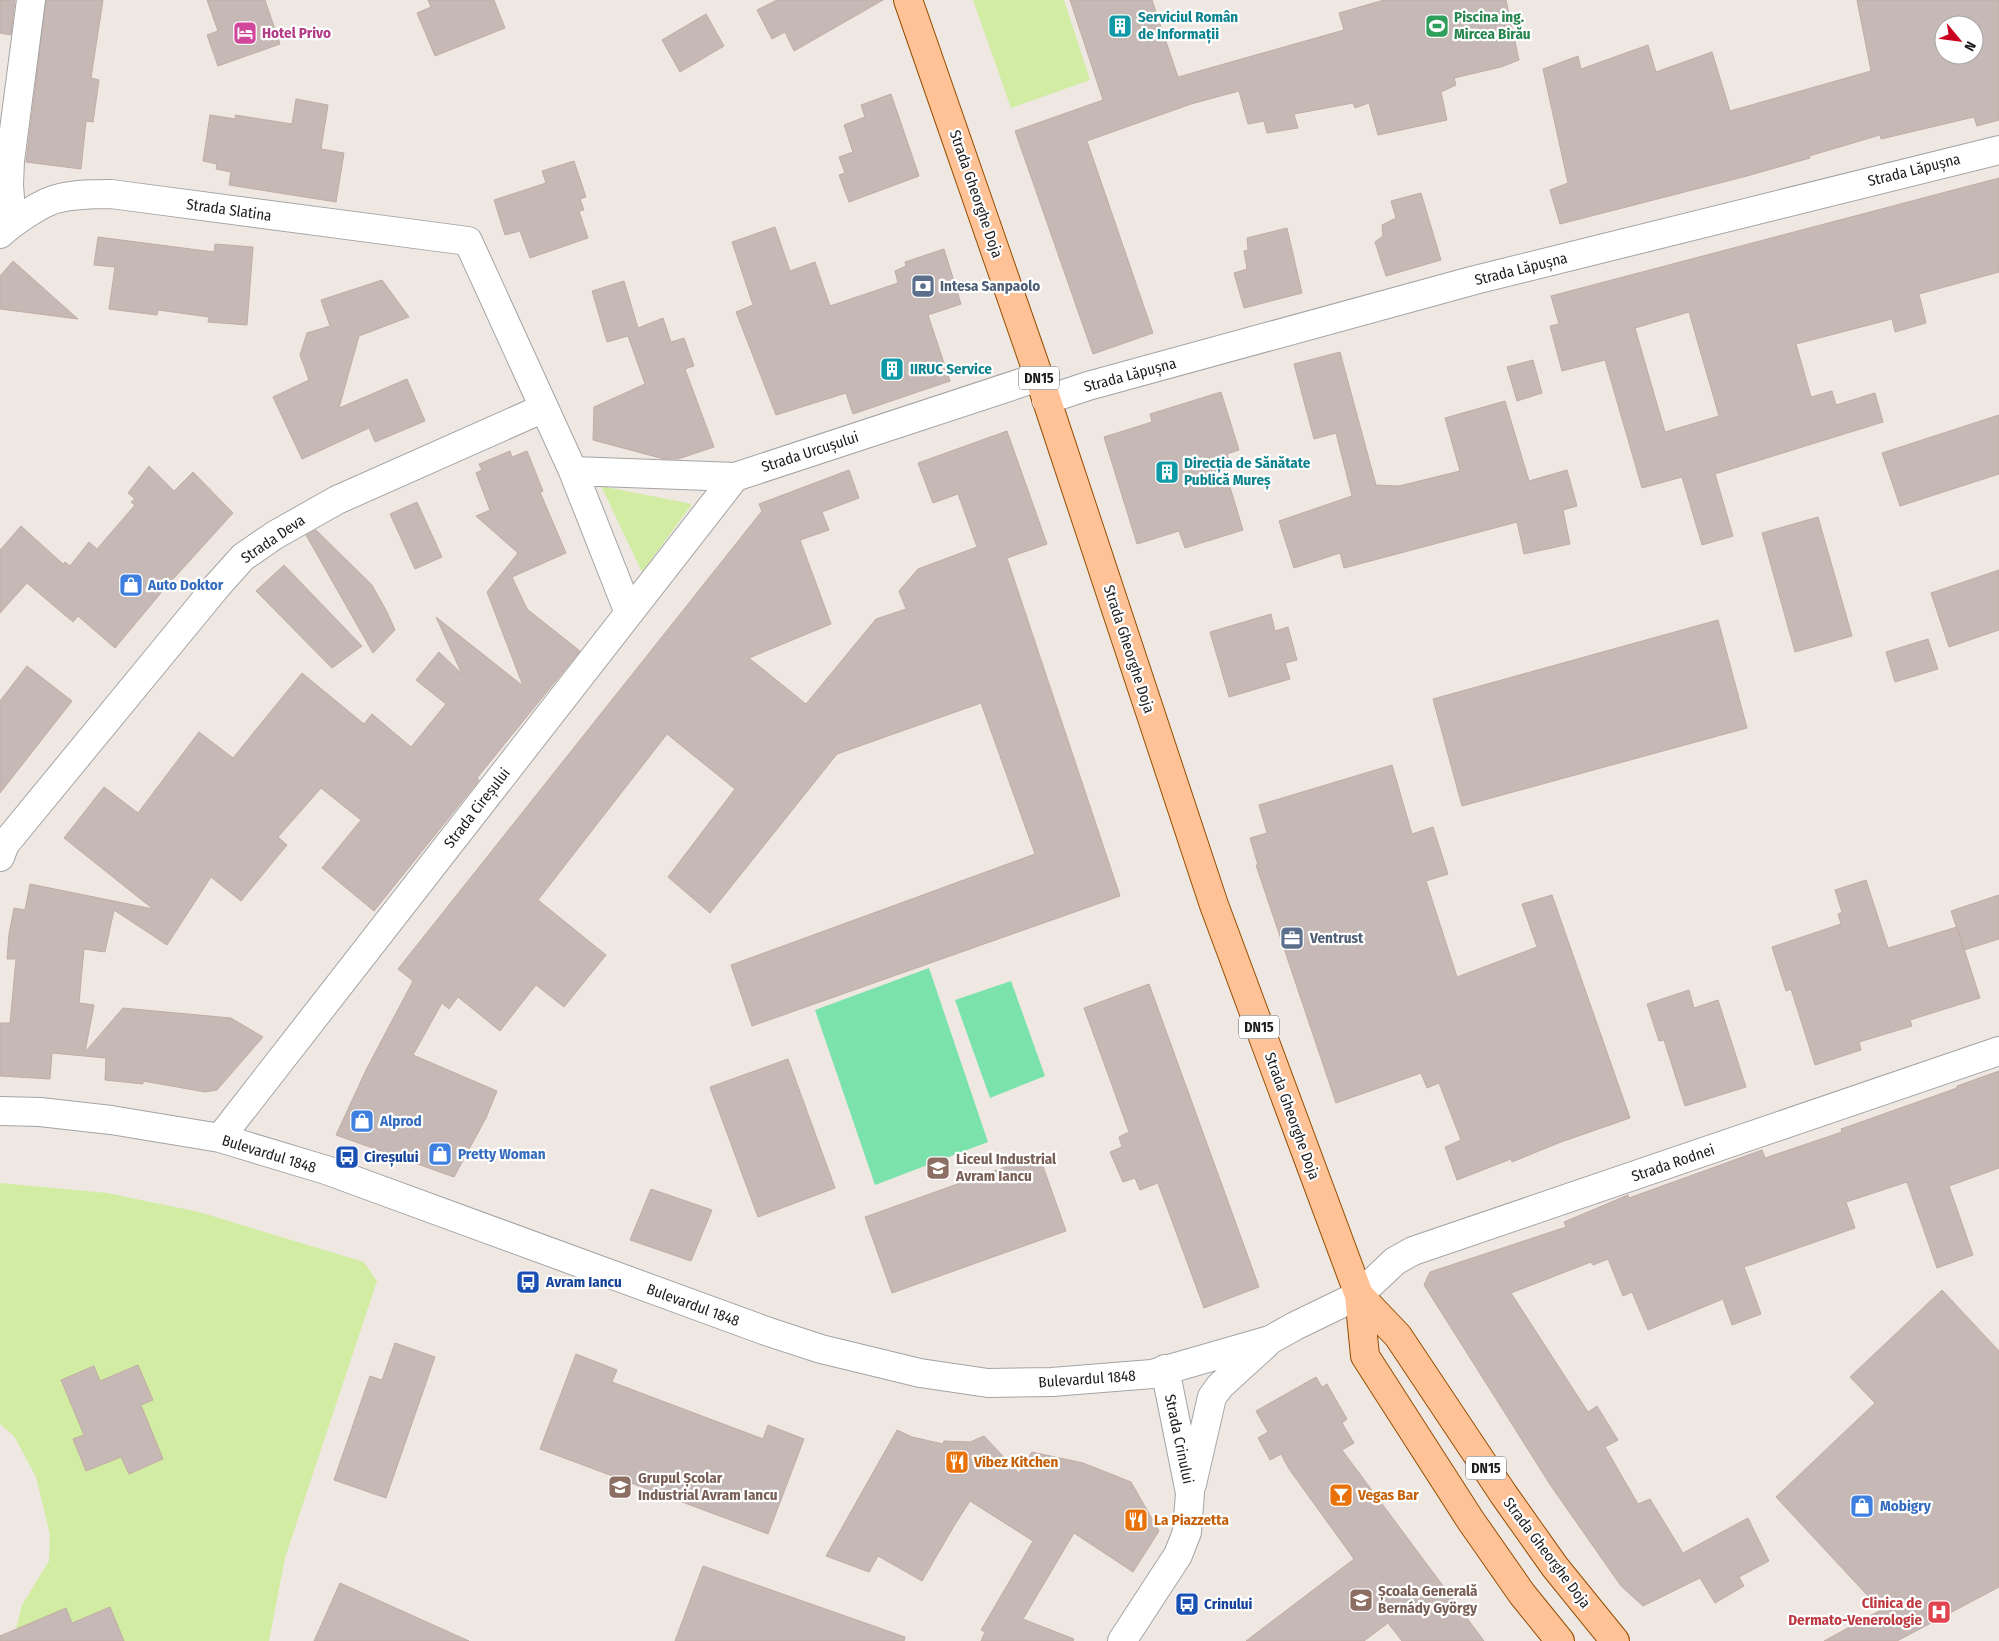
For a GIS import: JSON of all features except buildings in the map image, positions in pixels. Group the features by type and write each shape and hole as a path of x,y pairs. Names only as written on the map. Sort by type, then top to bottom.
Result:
{"main road":[{"name":"Strada Gheorghe Doja","path":"908,0 1043,388 1214,905 1359,1294 1365,1356 1471,1521 1522,1594 1560,1641"},
{"name":"Strada Gheorghe Doja","path":"1359,1294 1398,1336 1515,1511 1555,1567 1615,1641"}],"street":[{"path":"6,229 10,161 31,0"},
{"name":"Strada Lăpușna","path":"1043,388 1088,386 1475,280 1999,150"},
{"name":"Strada Slatina","path":"6,229 58,198 111,194 468,241 544,408"},
{"name":"Strada Urcușului","path":"573,471 735,477 1043,388"},
{"path":"544,408 573,471 629,613"},
{"name":"Strada Deva","path":"0,857 5,844 216,586 243,557 275,535 336,500 544,408"},
{"name":"Strada Cireșului","path":"220,1138 735,477"},
{"name":"Strada Rodnei","path":"1359,1294 1395,1261 1413,1251 1999,1051"},
{"name":"Bulevardul 1848","path":"0,1111 40,1112 111,1120 220,1138 326,1170 766,1331 821,1349 920,1373 988,1383 1052,1382 1152,1374 1270,1340 1359,1294"},
{"path":"1190,1493 1212,1397 1220,1386 1270,1340"},
{"name":"Strada Crinului","path":"1122,1641 1178,1554 1187,1532 1190,1493 1165,1369"}],"green space":[{"path":"973,0 1064,0 1090,80 1011,108"},
{"path":"601,486 692,504 642,572"},
{"path":"929,968 988,1142 875,1185 815,1010"},
{"path":"1011,981 1045,1076 990,1098 955,1000"},
{"path":"0,1183 107,1193 199,1212 364,1262 377,1281 285,1558 269,1641 13,1641 22,1605 49,1561 50,1535 36,1477 14,1436 0,1424"}],"place":[{"name":"Serviciul Român de Informații","path":"1120,26"},
{"name":"Piscina ing. Mircea Birău","path":"1437,26"},
{"name":"Hotel Privo","path":"245,33"},
{"name":"Intesa Sanpaolo","path":"923,286"},
{"name":"IIRUC Service","path":"892,369"},
{"name":"Direcția de Sănătate Publică Mureș","path":"1167,472"},
{"name":"Auto Doktor","path":"131,585"},
{"name":"Ventrust","path":"1292,938"},
{"name":"Alprod","path":"362,1121"},
{"name":"Pretty Woman","path":"440,1154"},
{"name":"Cireșului","path":"347,1157"},
{"name":"Liceul Industrial Avram Iancu","path":"938,1168"},
{"name":"Avram Iancu","path":"528,1282"},
{"name":"Vibez Kitchen","path":"957,1462"},
{"name":"Grupul Școlar Industrial Avram Iancu","path":"620,1487"},
{"name":"Vegas Bar","path":"1341,1495"},
{"name":"Mobigry","path":"1862,1506"},
{"name":"La Piazzetta","path":"1136,1520"},
{"name":"Școala Generală Bernády György","path":"1361,1600"},
{"name":"Crinului","path":"1187,1604"},
{"name":"Clinica de Dermato-Venerologie","path":"1939,1612"}]}
